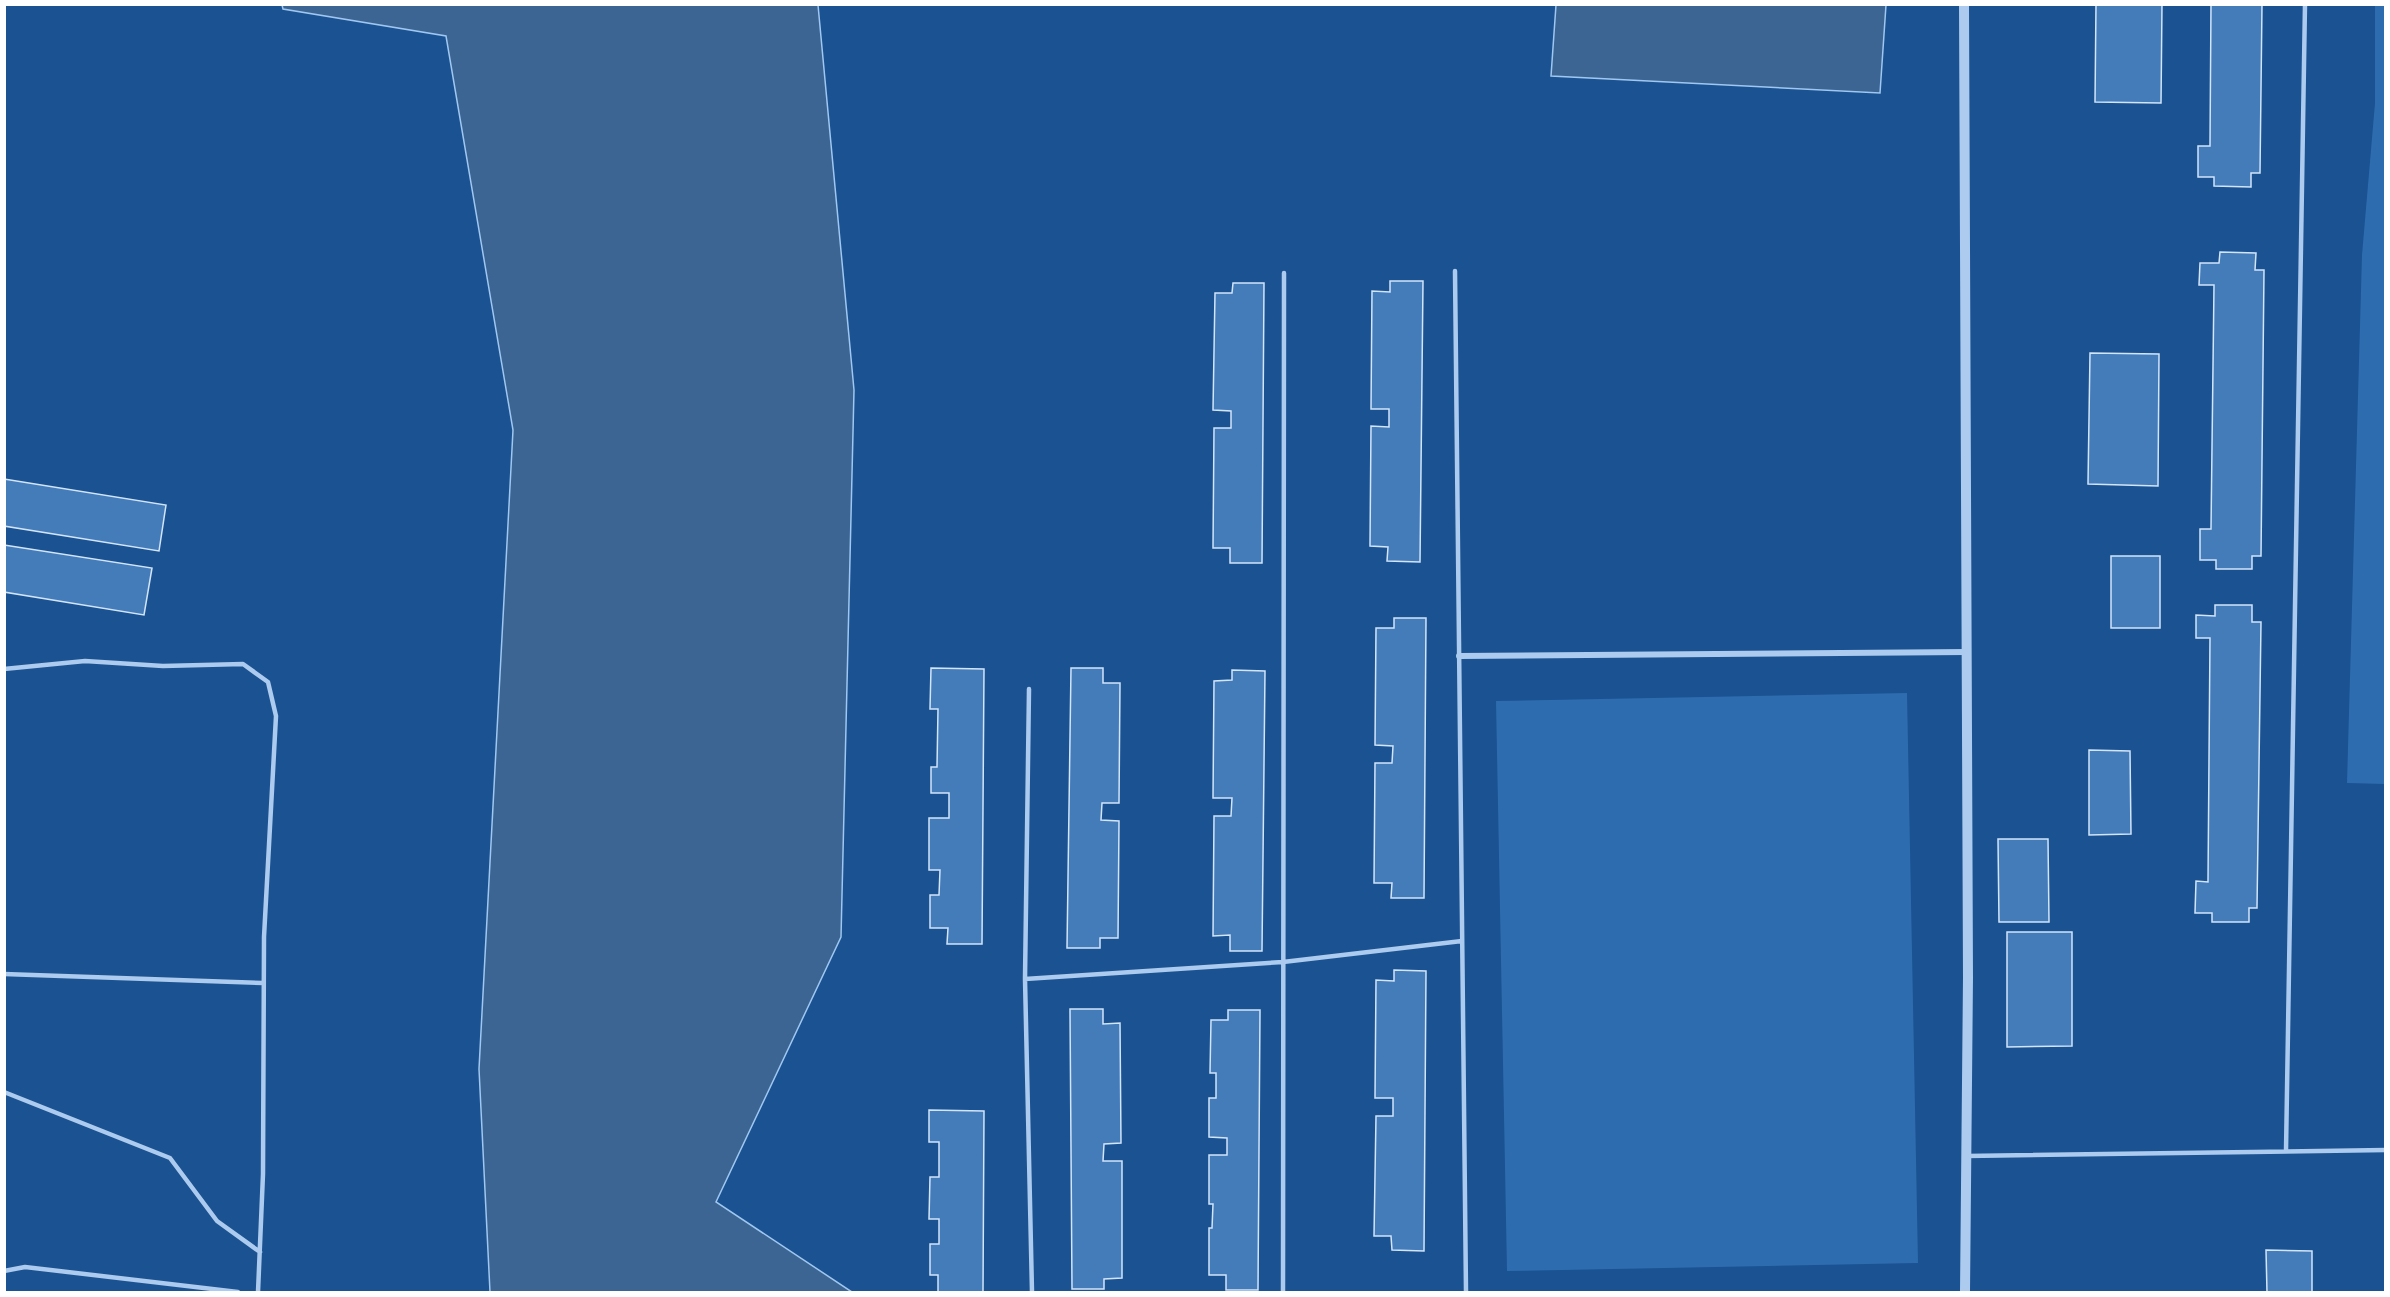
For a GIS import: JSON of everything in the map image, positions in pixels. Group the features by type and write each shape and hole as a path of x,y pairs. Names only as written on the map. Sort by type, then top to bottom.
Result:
{"street":[{"path":"1964,4 1968,977 1965,1293"},
{"path":"1460,656 1967,652"}],"lane":[{"path":"2286,1151 2305,4"},
{"path":"1455,271 1466,1293"},
{"path":"1283,1293 1284,273"},
{"path":"4,669 85,662 163,666 243,664 268,682 276,716 263,983 263,1174 258,1293"},
{"path":"1029,689 1025,979 1032,1293"},
{"path":"1025,979 1283,962 1462,941"},
{"path":"4,974 263,983"},
{"path":"4,1092 170,1158 217,1221 260,1252"},
{"path":"1966,1156 2385,1150"},
{"path":"4,1271 25,1267 238,1293"}],"shaded area":[{"path":"2385,4 2386,784 2347,783 2362,255 2375,103 2375,5"},
{"path":"282,5 818,5 854,390 841,937 716,1202 852,1292 490,1292 479,1069 513,430 446,36 283,9"},
{"path":"1556,5 1886,5 1880,93 1551,76"},
{"path":"1907,693 1918,1263 1507,1271 1496,701"}],"building":[{"path":"2096,4 2162,4 2161,103 2095,102"},
{"path":"2211,4 2262,4 2260,173 2251,173 2251,187 2214,186 2214,177 2198,177 2198,146 2210,146"},
{"path":"2220,252 2256,253 2255,270 2264,270 2261,556 2252,556 2252,569 2216,569 2216,560 2200,560 2200,529 2211,529 2214,285 2199,285 2200,263 2219,263"},
{"path":"1390,281 1423,281 1420,562 1387,561 1388,547 1370,546 1371,426 1389,427 1389,409 1371,409 1372,291 1390,292"},
{"path":"1233,283 1264,283 1262,563 1230,563 1230,548 1213,548 1214,428 1231,428 1231,411 1213,410 1215,293 1232,293"},
{"path":"2090,353 2159,354 2158,486 2088,484"},
{"path":"4,479 166,505 159,551 4,526"},
{"path":"4,545 152,568 144,615 4,592"},
{"path":"2111,556 2160,556 2160,628 2111,628"},
{"path":"2215,605 2252,605 2252,622 2261,622 2257,908 2249,908 2249,922 2212,922 2212,913 2195,913 2196,881 2208,882 2210,638 2196,638 2196,615 2215,616"},
{"path":"1394,618 1426,618 1424,898 1391,898 1392,883 1374,883 1375,763 1392,763 1393,746 1375,745 1376,628 1394,628"},
{"path":"931,668 984,669 982,944 947,944 948,928 930,928 930,895 939,895 940,870 929,870 929,818 949,818 949,793 931,793 931,767 937,767 938,709 930,709"},
{"path":"1071,668 1103,668 1103,683 1120,683 1119,803 1102,803 1101,820 1119,821 1118,938 1100,938 1100,948 1067,948"},
{"path":"1232,670 1265,671 1262,951 1230,951 1230,935 1213,936 1214,816 1231,816 1232,798 1213,798 1214,681 1232,680"},
{"path":"2089,750 2130,751 2131,834 2089,835"},
{"path":"1998,839 2048,839 2049,922 1999,922"},
{"path":"2007,932 2072,932 2072,1046 2007,1047"},
{"path":"1394,970 1426,971 1424,1251 1392,1250 1391,1236 1374,1236 1376,1116 1393,1116 1393,1098 1375,1098 1376,980 1394,981"},
{"path":"1070,1009 1103,1009 1103,1024 1120,1023 1121,1143 1104,1144 1103,1161 1122,1161 1122,1278 1104,1279 1104,1289 1072,1289"},
{"path":"1228,1010 1260,1010 1258,1290 1226,1290 1226,1275 1209,1275 1209,1228 1212,1228 1213,1204 1209,1204 1209,1155 1227,1155 1227,1138 1209,1137 1209,1098 1216,1098 1216,1073 1210,1073 1211,1020 1228,1020"},
{"path":"929,1110 984,1111 983,1292 938,1292 938,1275 930,1275 930,1244 939,1244 939,1219 929,1219 930,1177 939,1177 939,1142 929,1142"},
{"path":"2266,1250 2312,1251 2312,1292 2267,1292"}]}
